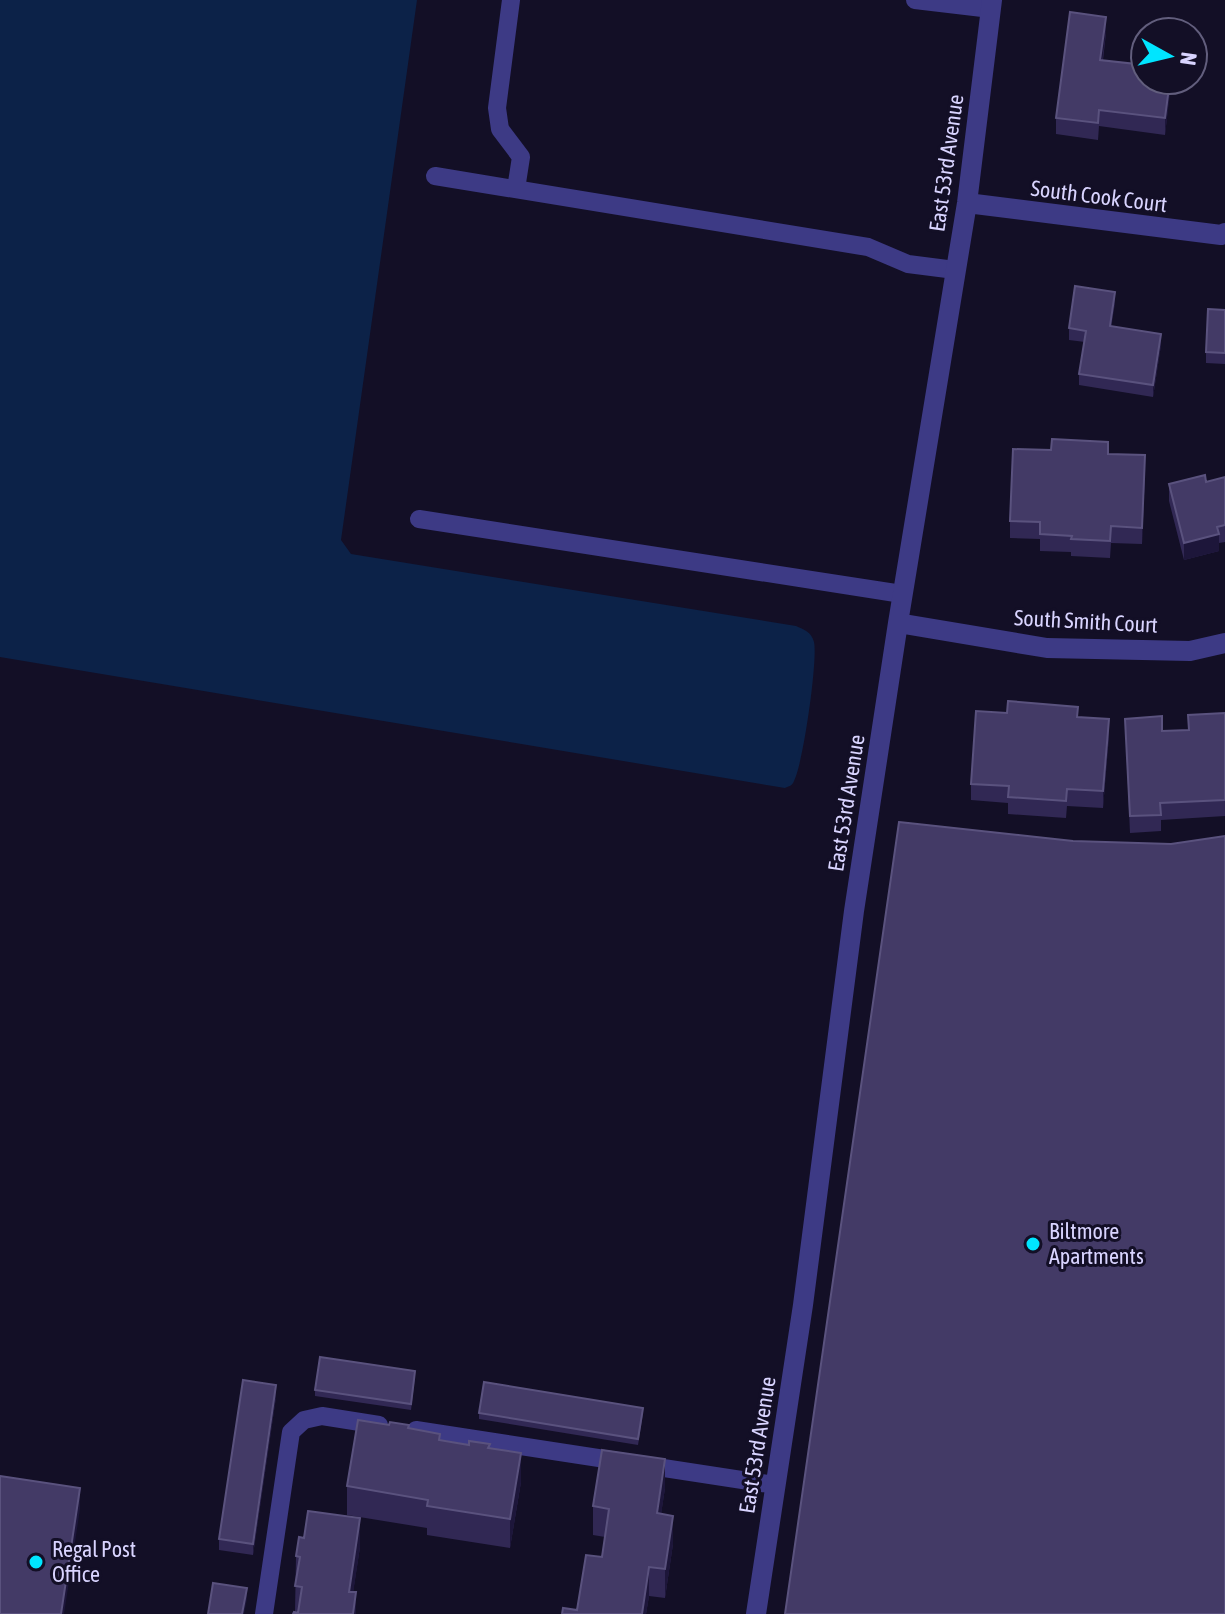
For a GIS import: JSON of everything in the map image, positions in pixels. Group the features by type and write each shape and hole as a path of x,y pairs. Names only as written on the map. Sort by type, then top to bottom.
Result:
{"street":[{"name":"East 53rd Avenue","path":"756,1614 803,1305 854,911 902,594 967,203 992,4"},
{"name":"South Cook Court","path":"967,203 1221,235 1225,233"},
{"name":"South Smith Court","path":"898,623 1047,648 1190,651 1225,643"}],"lane":[{"path":"511,0 497,108 500,129 521,157 516,189"},
{"path":"915,0 992,4"},
{"path":"435,176 868,247 908,264 955,270"},
{"path":"419,519 902,594"},
{"path":"264,1614 291,1432 304,1420 322,1416 775,1485"}],"water":[{"path":"0,0 417,0 341,540 351,554 796,626 805,630 814,642 814,669 798,771 792,784 785,788 0,657"}],"building":[{"path":"1070,12 1106,17 1100,60 1129,63 1129,96 1168,96 1165,118 1099,110 1098,123 1056,118"},
{"path":"1075,286 1115,292 1110,326 1161,334 1153,385 1079,374 1086,331 1069,328"},
{"path":"1208,309 1225,310 1225,353 1206,352"},
{"path":"1052,439 1108,442 1108,454 1145,455 1142,528 1111,526 1110,541 1071,539 1072,536 1040,534 1040,522 1010,521 1013,449 1051,450"},
{"path":"1205,475 1206,482 1225,477 1225,525 1217,527 1219,534 1184,543 1169,484"},
{"path":"1008,701 1078,707 1077,717 1109,719 1103,791 1067,789 1066,801 1008,797 1009,786 971,784 976,711 1007,713"},
{"path":"1225,713 1225,800 1160,803 1161,815 1130,816 1125,719 1162,716 1162,731 1189,730 1188,715"},
{"name":"Biltmore Apartments","path":"899,822 1073,841 1171,844 1225,836 1225,1614 785,1614"},
{"path":"320,1357 415,1371 411,1404 315,1390"},
{"path":"243,1380 276,1385 253,1544 219,1539"},
{"path":"484,1382 643,1408 638,1439 479,1413"},
{"path":"358,1420 409,1425 408,1428 440,1434 439,1440 469,1445 469,1441 490,1444 488,1448 521,1453 510,1519 427,1506 428,1500 347,1486"},
{"path":"602,1450 665,1459 657,1513 673,1516 665,1569 649,1567 642,1614 562,1614 563,1608 577,1610 586,1555 602,1557 609,1509 593,1506"},
{"name":"Regal Post Office","path":"0,1476 80,1488 61,1614 0,1614"},
{"path":"308,1511 360,1518 349,1592 356,1592 353,1614 293,1614 298,1613 302,1587 295,1586 300,1557 296,1556 299,1537 304,1538"},
{"path":"213,1583 247,1588 242,1614 208,1614"}],"place":[{"name":"Biltmore Apartments","path":"1033,1244"},
{"name":"Regal Post Office","path":"36,1562"}]}
